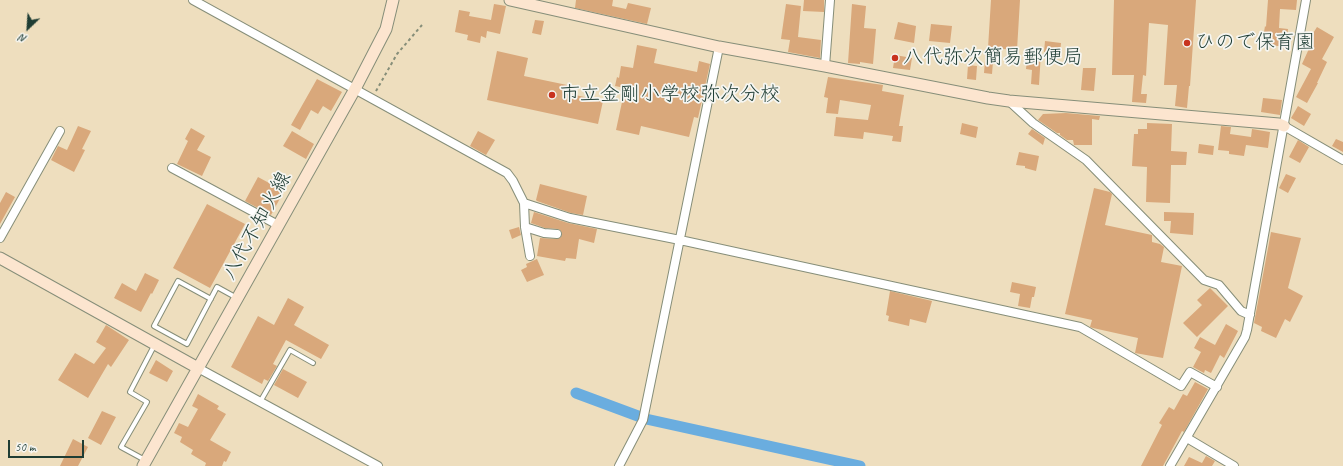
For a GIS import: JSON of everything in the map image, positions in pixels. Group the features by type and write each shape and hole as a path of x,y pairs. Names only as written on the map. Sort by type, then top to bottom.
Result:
{"street":[{"path":"193,0 507,173 513,181 524,203 524,227 530,256"},
{"path":"510,0 719,48 1009,101 1271,123 1284,126 1343,160"},
{"path":"824,66 830,0"},
{"path":"1170,466 1245,337 1306,0"},
{"name":"八代不知火線","path":"144,463 355,89 386,29 394,1"},
{"path":"620,466 643,420 719,48"},
{"path":"1009,101 1033,123 1086,160 1204,280 1219,285 1241,311 1250,315"},
{"path":"0,238 60,131"},
{"path":"172,168 278,225"},
{"path":"524,203 570,218 680,240 1080,327 1181,386 1190,372 1217,387"},
{"path":"524,227 544,233 557,234"},
{"path":"0,258 378,466"},
{"path":"1187,438 1234,466"}],"lane":[{"path":"211,299 178,281 154,326 187,344 218,288 237,298"},
{"path":"144,463 121,447 147,402 130,392 155,344"},
{"path":"260,402 290,350 313,363"}],"path":[{"path":"372,98 397,54 422,25"}],"building":[{"path":"576,0 613,0 612,6 626,9 628,3 651,8 647,24 575,8"},
{"path":"804,0 824,0 824,12 803,11"},
{"path":"991,0 1020,0 1017,50 988,48"},
{"path":"1114,0 1196,0 1187,108 1175,106 1177,85 1164,85 1168,25 1149,23 1146,76 1143,75 1141,94 1147,94 1146,103 1132,102 1134,75 1112,75"},
{"path":"1268,0 1297,0 1296,10 1280,9 1279,28 1288,29 1286,47 1262,44 1265,26 1266,27"},
{"path":"494,4 506,6 500,34 487,31 486,38 481,36 480,43 467,40 468,35 455,32 459,10 470,12 469,16 491,20"},
{"path":"786,4 801,6 798,37 821,40 820,58 788,52 790,40 781,39"},
{"path":"852,4 866,6 864,28 876,29 873,64 860,62 860,64 848,63"},
{"path":"535,20 544,21 541,35 532,33"},
{"path":"898,22 916,26 914,43 894,39"},
{"path":"931,24 952,26 950,43 929,41"},
{"path":"1317,27 1334,37 1322,59 1327,62 1307,103 1296,97 1311,69 1302,64 1313,40 1310,38"},
{"path":"1045,41 1061,43 1060,54 1044,52"},
{"path":"637,45 657,49 654,63 697,72 699,61 710,64 698,118 694,117 689,137 641,126 639,135 616,130 625,88 615,86 617,77 619,78 621,66 633,68"},
{"path":"986,48 994,49 992,74 984,73"},
{"path":"497,51 528,58 524,76 567,85 566,93 603,101 598,124 487,100"},
{"path":"1028,51 1041,52 1039,85 1031,84 1032,70 1026,69"},
{"path":"895,55 912,58 910,70 893,68"},
{"path":"968,65 977,66 976,80 967,79"},
{"path":"1083,68 1096,68 1094,91 1081,90"},
{"path":"828,77 883,85 882,91 904,95 899,126 903,126 901,142 892,141 893,136 864,132 863,139 834,136 836,117 868,120 871,105 840,100 838,114 826,113 828,98 824,97"},
{"path":"317,79 342,92 331,111 323,106 318,114 311,110 300,130 291,125"},
{"path":"1263,98 1282,100 1280,115 1261,112"},
{"path":"1298,106 1311,114 1304,126 1291,118"},
{"path":"1066,113 1100,116 1099,120 1092,119 1092,145 1074,145 1073,140 1067,140 1060,135 1060,133 1057,133 1038,120 1043,114"},
{"path":"962,123 978,127 976,138 960,134"},
{"path":"1147,123 1172,124 1171,151 1187,152 1186,165 1171,165 1170,203 1146,202 1147,167 1132,166 1134,134 1138,134 1138,129 1147,129"},
{"path":"78,126 91,131 82,149 85,150 74,172 51,160 58,146 67,150"},
{"path":"1221,126 1231,127 1230,134 1251,137 1252,129 1270,132 1268,148 1246,145 1244,156 1229,154 1229,151 1218,150"},
{"path":"191,128 205,136 197,150 211,157 202,176 177,164 188,141 185,139"},
{"path":"1032,129 1045,138 1043,145 1028,134"},
{"path":"292,131 314,144 306,159 283,146"},
{"path":"478,131 495,140 486,155 470,146"},
{"path":"1336,139 1343,142 1343,152 1332,146"},
{"path":"1298,140 1309,147 1300,163 1289,157"},
{"path":"1199,144 1214,146 1213,155 1198,153"},
{"path":"1019,152 1039,156 1036,171 1025,168 1025,166 1016,165"},
{"path":"1286,174 1296,178 1288,193 1279,188"},
{"path":"258,177 284,191 271,215 245,201"},
{"path":"540,184 587,196 583,215 571,213 537,201"},
{"path":"1094,188 1110,192 1112,194 1105,225 1152,235 1152,242 1160,244 1164,247 1161,262 1182,266 1163,358 1135,353 1138,338 1093,328 1090,327 1092,320 1065,314"},
{"path":"6,192 15,197 0,224 0,203"},
{"path":"207,204 245,224 210,288 173,268"},
{"path":"534,212 568,223 597,229 594,243 579,239 576,259 566,258 565,261 537,256 540,238 557,239 561,237 562,234 558,229 545,228 531,223"},
{"path":"1164,212 1194,213 1193,235 1170,233 1171,221 1164,221"},
{"path":"519,227 521,235 512,239 509,230"},
{"path":"1271,232 1301,238 1288,288 1303,296 1290,322 1285,319 1276,338 1261,331 1262,327 1254,323"},
{"path":"537,259 544,275 527,282 521,270 527,267 526,264"},
{"path":"145,273 159,280 141,312 114,298 122,283 136,291"},
{"path":"1012,282 1036,287 1030,308 1018,306 1020,294 1010,292"},
{"path":"1210,288 1228,306 1197,337 1183,323 1202,305 1197,300"},
{"path":"890,291 932,301 926,323 910,319 909,326 888,321 889,316 886,315"},
{"path":"288,298 304,307 294,325 329,345 321,359 286,340 273,364 277,366 268,381 264,379 262,384 231,367 258,316 274,325"},
{"path":"1226,324 1238,331 1224,358 1220,355 1211,373 1205,370 1204,373 1193,367 1201,352 1194,348 1200,337 1215,345"},
{"path":"106,325 129,340 111,367 108,364 88,398 58,380 75,353 94,364 106,348 96,342"},
{"path":"156,360 173,371 167,382 149,373"},
{"path":"283,369 307,382 298,398 274,385"},
{"path":"1195,382 1208,389 1184,432 1182,431 1163,466 1141,466 1162,425 1159,423 1169,407 1174,410 1183,394 1187,396"},
{"path":"198,394 219,406 217,409 226,414 210,440 231,452 226,462 224,461 222,466 205,466 206,463 191,454 193,450 180,442 182,437 174,433 179,423 188,427 198,409 192,406"},
{"path":"102,411 116,417 101,445 88,438"},
{"path":"73,439 88,447 78,466 60,466"},
{"path":"1206,456 1215,461 1212,466 1184,466 1189,457 1202,463"}],"waterway":[{"path":"576,393 646,419 860,466"}],"place":[{"name":"ひので保育園","path":"1187,43"},
{"name":"八代弥次簡易郵便局","path":"895,58"},
{"name":"市立金剛小学校弥次分校","path":"552,95"}]}
